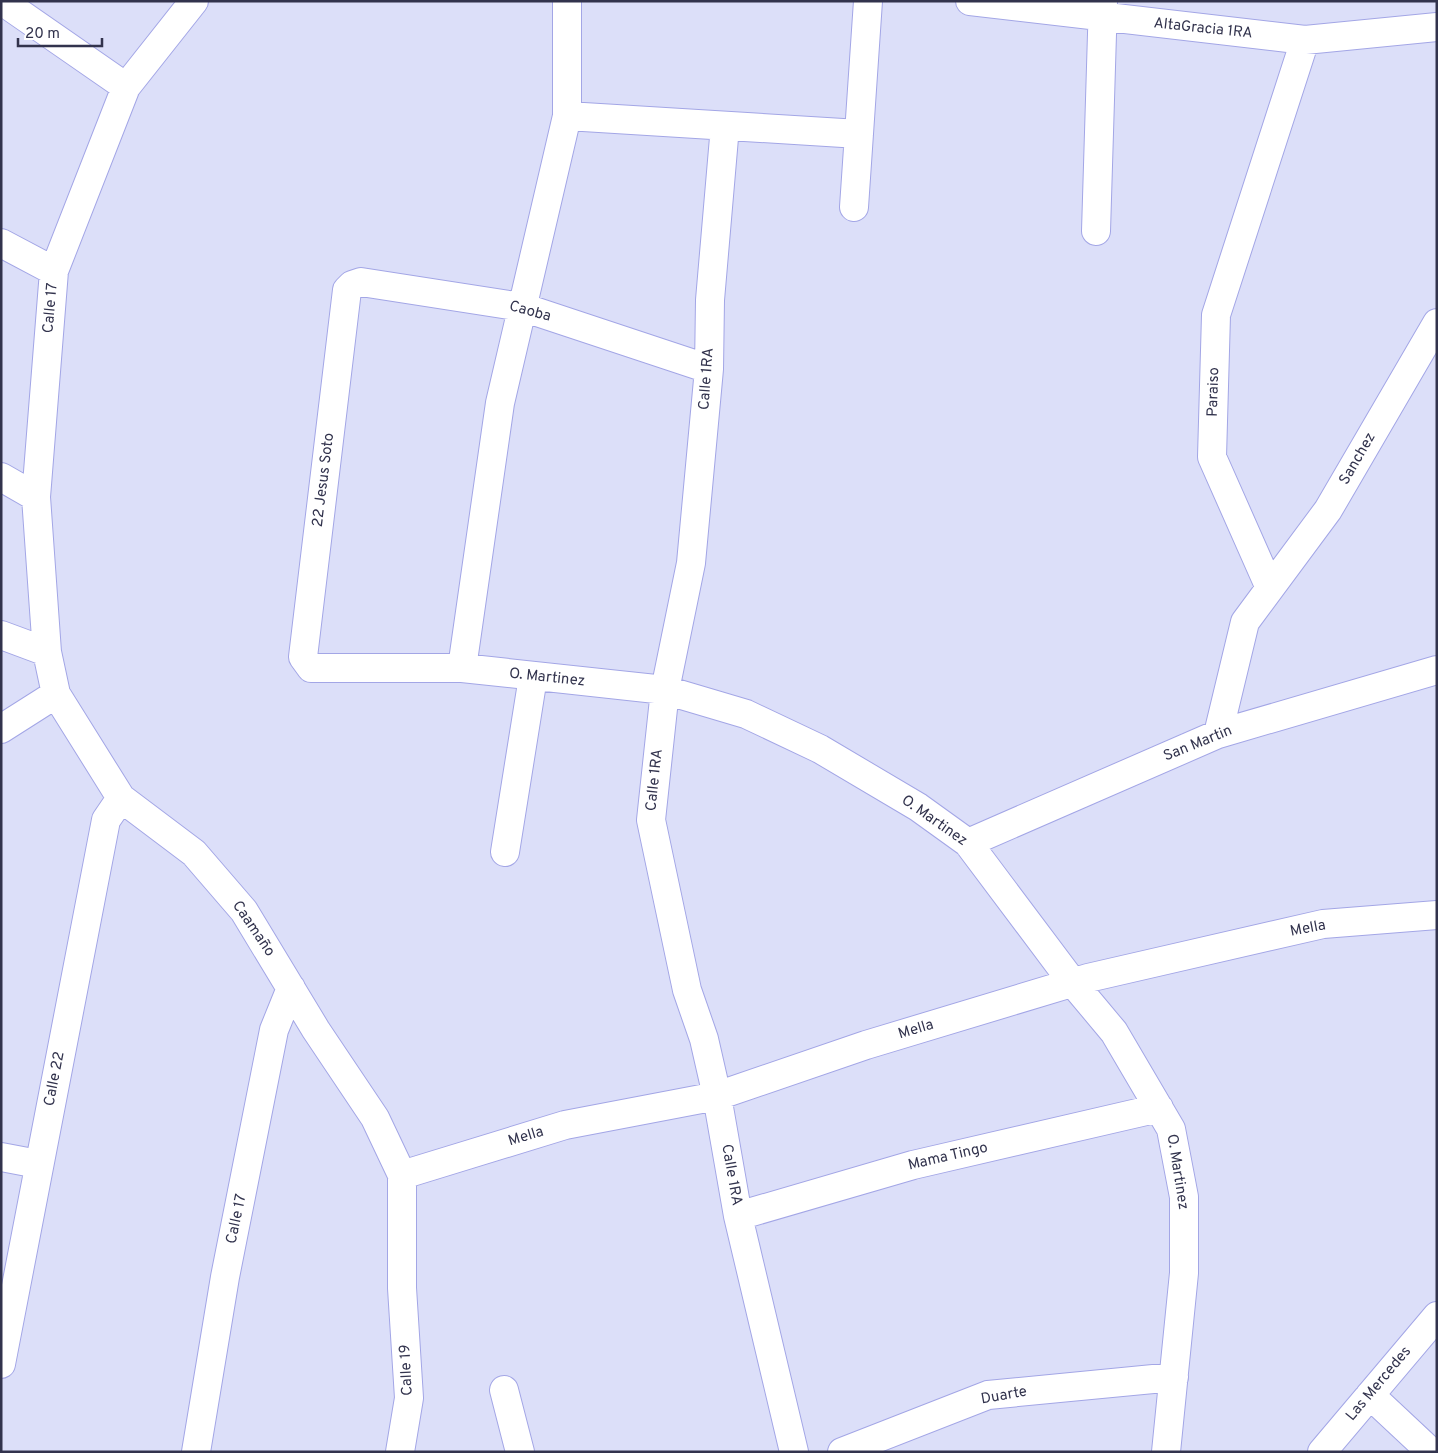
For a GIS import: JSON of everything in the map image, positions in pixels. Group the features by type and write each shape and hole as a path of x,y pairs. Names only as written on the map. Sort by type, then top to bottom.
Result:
{"street":[{"path":"2,1 126,87"},
{"name":"Calle 17","path":"46,652 36,496 54,271 126,87 194,1"},
{"path":"462,668 500,403 567,116 567,1"},
{"path":"854,207 868,1"},
{"name":"AltaGracia 1RA","path":"970,1 1073,12 1104,10 1306,40 1437,27"},
{"path":"1096,231 1104,10"},
{"name":"Paraiso","path":"1270,588 1212,457 1216,315 1306,40"},
{"path":"567,116 859,134"},
{"name":"Calle 1RA","path":"724,126 710,300 709,369 691,562 664,690 651,820 687,990 704,1039 717,1096 738,1216 794,1452"},
{"path":"1,243 54,271"},
{"name":"Caoba","path":"347,290 352,284 361,282 522,307 709,369"},
{"name":"22 Jesus Soto","path":"311,668 303,657 347,290"},
{"name":"Sanchez","path":"1270,588 1328,510 1437,323"},
{"path":"1,477 36,496"},
{"path":"1218,734 1245,622 1270,588"},
{"path":"1,635 46,652"},
{"name":"Caamaño","path":"46,652 56,694 121,798 194,853 244,912 375,1118 402,1175 402,1288"},
{"name":"O. Martinez","path":"311,668 462,668 664,690 746,714 820,749 918,807 968,843 1073,983 1114,1032 1171,1129 1184,1197 1184,1274 1166,1452"},
{"name":"San Martin","path":"968,843 1218,734 1437,670"},
{"path":"505,852 534,677"},
{"path":"1,729 56,694"},
{"name":"Calle 22","path":"1,1364 38,1164 106,820 121,798"},
{"name":"Mella","path":"402,1175 565,1125 717,1096 866,1045 1073,983 1323,924 1437,915"},
{"name":"Calle 17","path":"196,1452 225,1277 274,1030 291,988"},
{"name":"Mama Tingo","path":"738,1216 913,1165 1159,1108"},
{"path":"1,1157 38,1164"},
{"name":"Calle 19","path":"400,1452 409,1398 402,1288"},
{"name":"Las Mercedes","path":"1322,1452 1437,1316"},
{"name":"Duarte","path":"842,1452 988,1396 1174,1377"},
{"path":"504,1390 520,1452"},
{"path":"1370,1395 1431,1452"}]}
